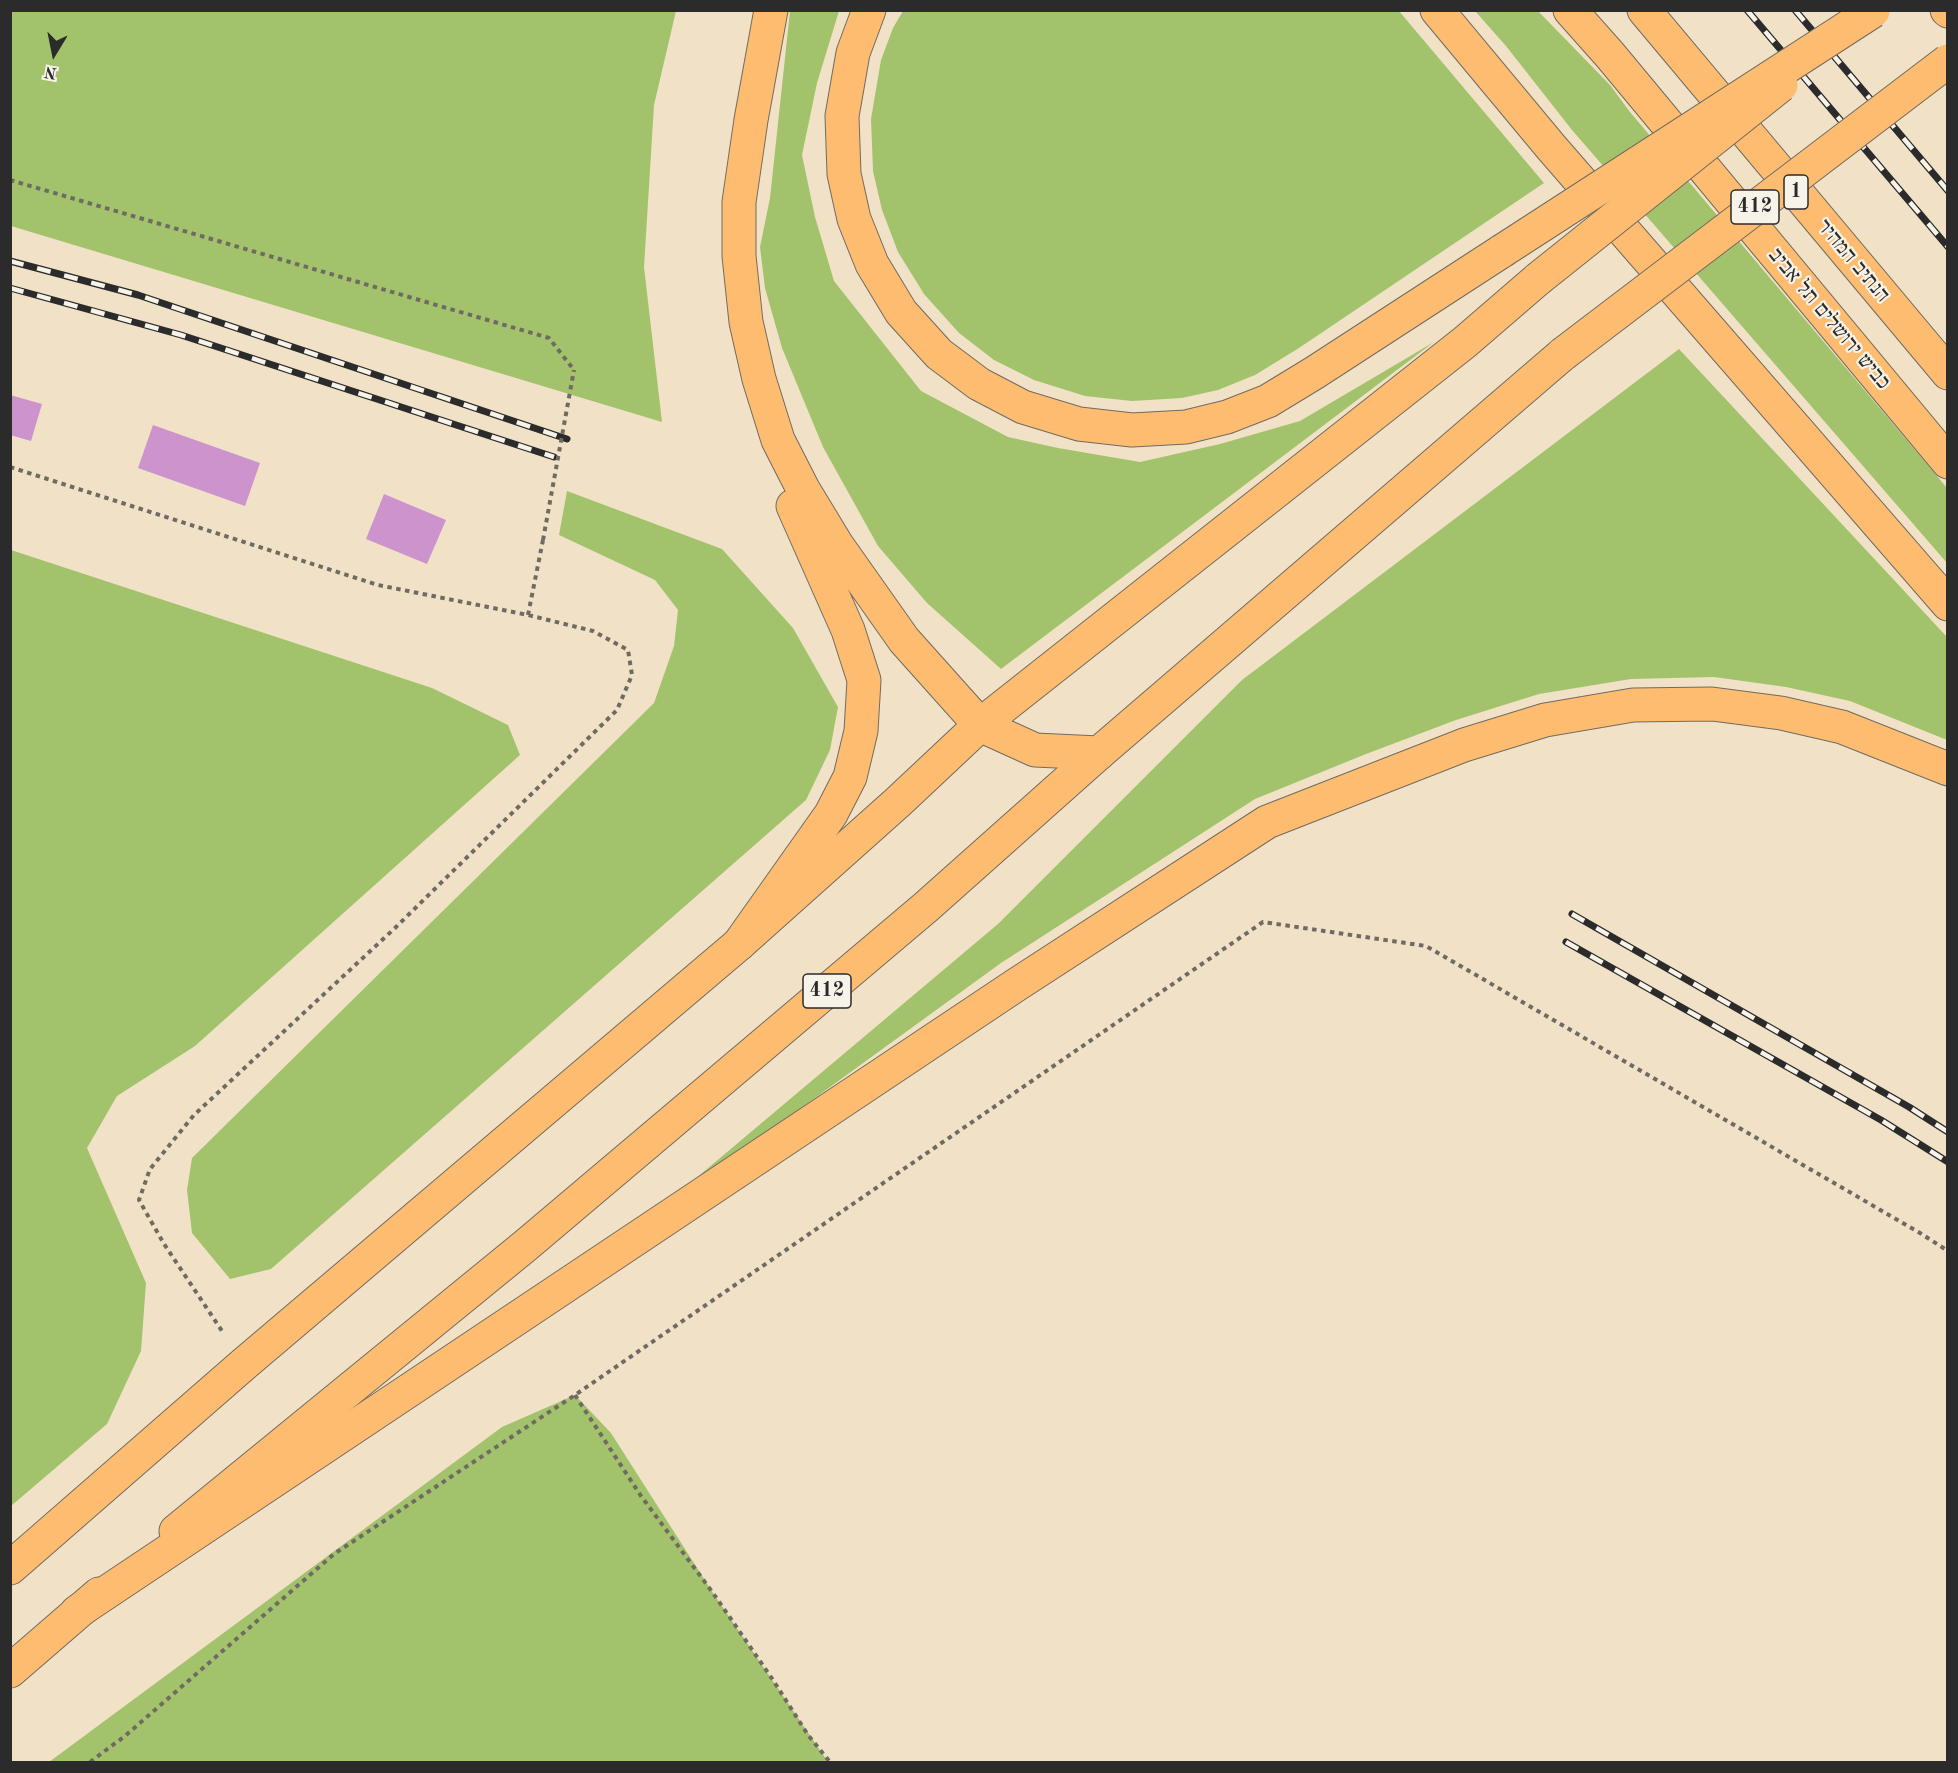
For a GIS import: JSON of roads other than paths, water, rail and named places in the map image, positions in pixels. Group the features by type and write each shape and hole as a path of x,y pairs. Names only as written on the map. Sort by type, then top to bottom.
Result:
{"main road":[{"path":"771,10 739,202 739,256 746,322 759,379 778,440 803,489 837,545 904,640 980,725 1035,750 1099,753"},
{"path":"869,10 853,53 842,116 844,174 854,219 872,264 901,312 939,354 979,384 1023,406 1079,424 1132,430 1186,427 1227,417 1268,401 1873,11"},
{"path":"1437,10 1559,156 1947,604"},
{"name":"כביש ירושלים תל אביב","path":"1570,10 1610,55 1947,462"},
{"name":"הנתיב המהיר","path":"1644,10 1947,373"},
{"path":"10,1568 244,1364 739,944 898,802 980,725 1465,342 1538,279 1873,11"},
{"name":"412","path":"10,1671 76,1612 525,1246 926,907 1099,753 1563,354 1947,61"},
{"path":"739,944 831,814 850,777 861,731 864,680 848,630 793,507 770,411"},
{"path":"76,1612 1016,985 1267,822 1464,745 1545,720 1633,705 1712,704 1781,713 1842,727 1947,769"}],"railway":[{"path":"1747,10 1948,247"},
{"path":"1795,10 1948,191"},
{"path":"10,261 138,295 567,439"},
{"path":"10,288 181,335 554,457"},
{"path":"1572,914 1909,1107 1948,1132"},
{"path":"1566,942 1881,1120 1948,1162"}]}
